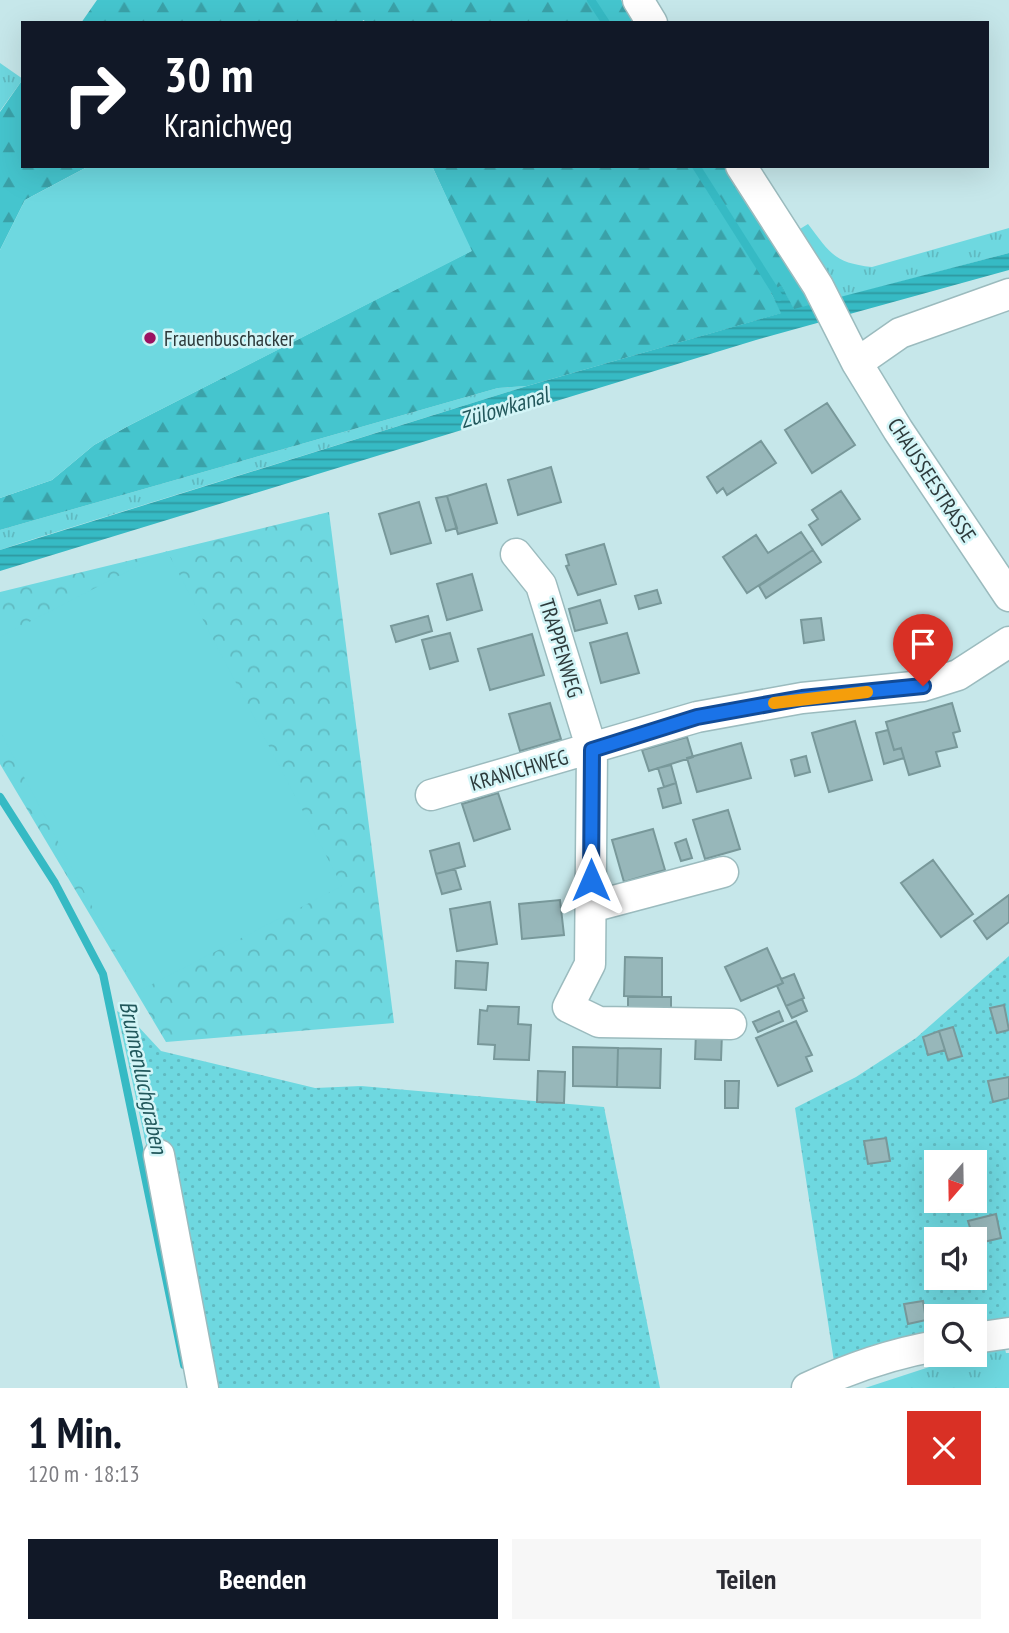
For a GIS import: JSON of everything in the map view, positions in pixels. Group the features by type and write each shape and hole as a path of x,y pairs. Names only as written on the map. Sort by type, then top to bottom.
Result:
{"street":[{"path":"638,0 651,21"},
{"name":"CHAUSSEESTRASSE","path":"742,168 818,286 857,363 1009,596"},
{"path":"857,363 900,333 1009,294"},
{"name":"TRAPPENWEG","path":"516,554 541,585 592,750 590,964 568,1007 599,1022 732,1024"},
{"name":"KRANICHWEG","path":"431,795 592,750 697,717 802,698 923,686 958,675 1009,642"},
{"path":"591,907 626,900 723,872"},
{"path":"159,1155 203,1388"},
{"path":"987,1336 1009,1333"},
{"path":"807,1388 845,1370 891,1354 924,1348"}],"green space":[{"path":"97,0 621,0 633,21 364,20 82,21"},
{"path":"0,63 21,78 21,82 0,111"},
{"path":"21,82 21,168 85,168 25,200 0,250 0,112"},
{"name":"Frauenbuschacker","path":"85,168 433,168 472,251 130,425 94,445 52,480 0,498 0,250 25,200"},
{"path":"433,168 726,168 814,305 794,310 781,286 771,293 782,313 527,386 498,388 0,530 0,498 52,480 94,445 130,425 471,251"},
{"path":"808,224 834,255 849,263 872,267 1009,228 1009,253 839,298 795,232"},
{"path":"527,386 0,550 0,530 498,388"},
{"path":"329,512 394,1023 166,1042 0,764 0,592"},
{"path":"167,551 342,886 137,992 0,731 0,637"},
{"path":"1009,956 1009,1318 987,1323 987,1304 924,1304 924,1336 835,1368 795,1108 856,1077 916,1038"},
{"path":"117,1011 135,1023 161,1051 315,1088 361,1086 604,1107 660,1388 199,1388"},
{"path":"1002,1336 1006,1353 1009,1353 1009,1388 865,1388 929,1367 987,1367 987,1338"}],"water":[{"name":"Zülowkanal","path":"1009,253 1009,270 756,340 0,571 0,550 527,386 781,313 771,293 781,285 794,309"}],"building":[{"path":"827,403 855,445 812,473 785,430"},
{"path":"761,441 776,463 727,495 723,488 717,493 707,477"},
{"path":"551,467 561,502 518,515 508,480"},
{"path":"486,484 497,523 458,534 447,496"},
{"path":"841,491 860,519 822,545 809,525 818,519 812,510"},
{"path":"447,496 457,528 446,531 436,498"},
{"path":"419,502 431,543 391,554 379,514"},
{"path":"801,532 813,550 747,593 723,557 756,535 768,553"},
{"path":"604,544 616,584 578,595 566,566 569,565 566,555"},
{"path":"813,550 821,562 766,598 759,586"},
{"path":"472,574 482,610 447,620 437,584"},
{"path":"657,590 661,603 639,609 635,596"},
{"path":"600,600 607,623 575,631 569,609"},
{"path":"428,616 432,631 396,642 391,626"},
{"path":"821,618 824,640 804,643 801,620"},
{"path":"450,633 458,661 430,669 422,640"},
{"path":"627,633 639,673 601,683 590,643"},
{"path":"532,634 544,675 490,690 478,649"},
{"path":"550,703 561,739 520,751 509,714"},
{"path":"952,703 960,731 953,733 957,747 936,752 940,766 909,775 901,748 894,750 886,722"},
{"path":"855,721 872,780 829,792 812,733"},
{"path":"888,730 894,750 901,748 904,758 884,764 876,733"},
{"path":"687,737 693,757 649,771 642,750"},
{"path":"741,743 751,778 697,792 687,758"},
{"path":"806,756 810,772 795,776 791,760"},
{"path":"671,765 676,783 664,787 658,768"},
{"path":"676,783 681,803 663,808 658,789"},
{"path":"498,793 510,829 474,841 462,804"},
{"path":"728,810 740,849 705,859 693,820"},
{"path":"653,829 665,870 624,882 612,840"},
{"path":"686,839 692,858 681,861 675,843"},
{"path":"459,843 465,866 436,874 430,851"},
{"path":"933,860 973,914 941,937 901,883"},
{"path":"455,869 461,889 442,894 436,874"},
{"path":"1009,895 1009,922 987,939 974,921"},
{"path":"560,900 564,935 522,939 519,904"},
{"path":"490,902 497,944 457,951 450,909"},
{"path":"767,948 783,983 741,1001 725,967"},
{"path":"625,957 662,958 662,997 624,996"},
{"path":"456,961 488,963 486,990 455,988"},
{"path":"794,974 804,998 786,1006 777,986 783,983 781,979"},
{"path":"628,997 671,997 671,1012 628,1011"},
{"path":"802,999 807,1011 792,1018 786,1006"},
{"path":"1004,1005 1009,1030 997,1033 990,1008"},
{"path":"488,1006 519,1007 518,1024 531,1025 529,1060 494,1059 495,1045 478,1044 480,1010 487,1011"},
{"path":"779,1011 783,1021 758,1032 753,1022"},
{"path":"796,1021 812,1055 806,1057 812,1071 778,1086 756,1038"},
{"path":"953,1027 962,1056 948,1060 939,1031"},
{"path":"939,1031 945,1050 928,1055 923,1037"},
{"path":"696,1032 722,1033 721,1060 695,1059"},
{"path":"573,1047 618,1048 617,1087 573,1086"},
{"path":"618,1048 661,1049 660,1088 617,1087"},
{"path":"538,1071 565,1072 564,1103 537,1102"},
{"path":"1009,1077 1009,1098 993,1102 988,1081"},
{"path":"725,1081 739,1081 738,1108 725,1108"},
{"path":"886,1138 890,1161 868,1164 864,1141"},
{"path":"996,1214 1001,1238 987,1241 987,1227 970,1227 968,1221"},
{"path":"923,1301 924,1320 908,1324 904,1304"}],"waterway":[{"path":"591,0 605,21"},
{"path":"697,168 779,297"},
{"name":"Brunnenluchgraben","path":"0,797 55,883 103,974 184,1365"}],"slow traffic":[{"path":"774,703 867,692"}],"place":[{"name":"Frauenbuschacker","path":"150,338"}],"route":[{"path":"591,880 592,750 697,717 802,698 923,686"}]}
